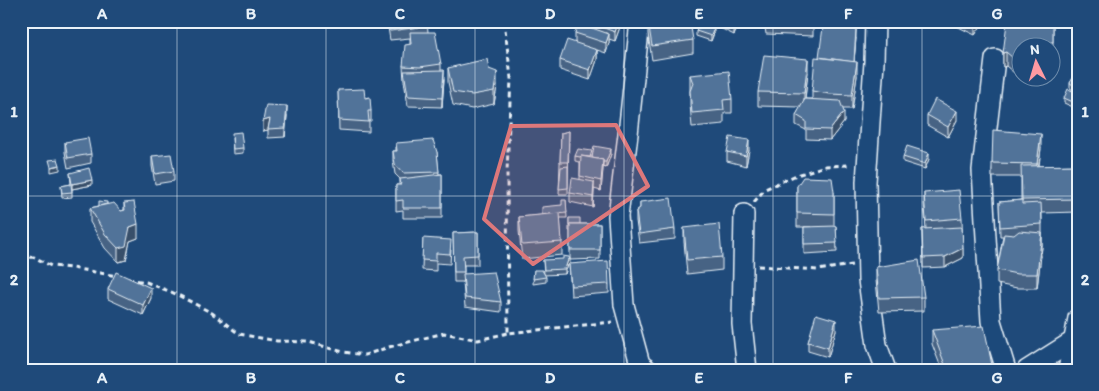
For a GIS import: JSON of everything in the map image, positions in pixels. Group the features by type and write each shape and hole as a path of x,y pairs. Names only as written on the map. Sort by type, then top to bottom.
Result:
{"street":[{"path":"640,21 618,216 624,305 640,364 648,370"},
{"path":"875,21 866,182 867,263 877,345 886,370"},
{"path":"995,59 982,170 990,321 1006,370"},
{"path":"744,214 742,324 747,370"},
{"path":"1068,370 1078,318"},
{"path":"1027,370 1075,341"}],"path":[{"path":"504,21 511,78 507,172 508,332"},
{"path":"744,214 766,189 794,176 825,166 867,165"},
{"path":"21,258 34,257 51,266 91,271 146,282 176,294 212,313 239,334 277,341 308,342 343,352 365,355 444,333 478,340 508,332 628,320"},
{"path":"743,265 818,270 867,263"}],"highlighted area":[{"path":"616,125 648,186 533,264 484,219 511,126"}],"building":[{"path":"388,21 427,21 428,26 390,31"},
{"path":"585,21 619,21 615,32"},
{"path":"648,21 690,21 693,40 652,46"},
{"path":"726,21 736,21 734,26"},
{"path":"699,22 714,28 711,36 696,31"},
{"path":"578,23 609,34 606,43 575,33"},
{"path":"1007,23 1053,23 1053,38 1012,38 1012,57 1006,52 1003,53"},
{"path":"823,27 856,29 854,62 819,57"},
{"path":"410,32 435,32 441,64 420,67 403,66 405,45 411,44"},
{"path":"567,40 597,50 590,70 560,60"},
{"path":"764,55 808,59 804,93 758,92"},
{"path":"815,57 857,62 852,95 812,91"},
{"path":"487,59 489,69 497,72 494,91 472,95 453,92 448,68"},
{"path":"444,70 442,98 408,96 404,71"},
{"path":"729,71 732,99 723,100 724,110 692,113 690,91 693,83 690,75"},
{"path":"1078,71 1078,88 1070,83"},
{"path":"364,89 365,98 370,97 371,111 368,111 369,122 339,120 338,90"},
{"path":"1068,89 1078,93 1073,102 1064,98"},
{"path":"1078,94 1078,105 1074,103"},
{"path":"805,99 840,101 844,112 830,130 806,129 806,121 796,115"},
{"path":"935,99 957,111 948,127 927,115"},
{"path":"266,105 287,106 285,128 268,129 270,119 263,121"},
{"path":"993,130 1041,134 1037,164 992,163"},
{"path":"569,131 568,162 560,162 561,133"},
{"path":"241,132 243,148 233,149 232,133"},
{"path":"730,137 749,140 746,156 727,152"},
{"path":"88,138 91,154 68,158 65,142"},
{"path":"433,140 437,152 439,172 403,173 395,164 393,151 397,151 396,143"},
{"path":"594,146 611,149 606,162 592,158"},
{"path":"907,146 929,153 925,164 903,157"},
{"path":"578,149 592,151 590,157 575,156"},
{"path":"171,154 174,171 155,174 152,156"},
{"path":"581,156 603,160 601,181 580,176"},
{"path":"58,159 60,165 51,167 49,160"},
{"path":"1078,165 1078,199 1022,200 1021,166"},
{"path":"568,166 568,188 559,189 561,167"},
{"path":"89,168 92,180 72,184 70,173"},
{"path":"442,174 442,208 403,208 403,200 396,201 396,185 401,185 400,179"},
{"path":"803,177 832,178 834,214 797,213 797,186"},
{"path":"572,178 594,182 593,197 570,193"},
{"path":"71,184 72,192 62,193 61,186"},
{"path":"959,190 962,218 926,221 924,193"},
{"path":"671,198 675,229 639,234 636,211 640,208 640,202"},
{"path":"562,200 566,200 567,213 542,215 542,207 562,205"},
{"path":"1022,200 1022,204 1041,203 1042,224 1000,227 999,202"},
{"path":"99,201 107,202 107,204 99,206"},
{"path":"134,202 138,224 130,227 126,246 118,248 105,234 90,208 114,203 121,211 125,210 124,203"},
{"path":"560,213 562,242 522,245 519,217"},
{"path":"569,218 580,218 580,224 570,224 569,226"},
{"path":"570,224 600,224 600,250 570,250"},
{"path":"719,224 722,257 687,260 684,228"},
{"path":"836,226 837,243 804,244 804,227"},
{"path":"962,227 963,248 945,257 923,258 922,229"},
{"path":"1019,231 1042,233 1037,274 1017,274 997,270 1004,234 1014,235"},
{"path":"478,232 478,255 463,256 464,272 454,272 453,233"},
{"path":"423,238 451,240 450,254 436,253 436,261 422,260"},
{"path":"563,256 570,259 565,269 544,270 543,260 563,259"},
{"path":"919,260 924,297 879,298 876,267"},
{"path":"608,261 609,284 571,286 569,264"},
{"path":"534,270 542,270 546,277 533,279"},
{"path":"116,272 151,288 143,305 108,289"},
{"path":"494,272 501,302 465,298 463,274"},
{"path":"816,314 836,320 828,348 808,342"},
{"path":"984,326 993,370 947,370 932,330"},
{"path":"941,366 942,370 902,370"}]}
